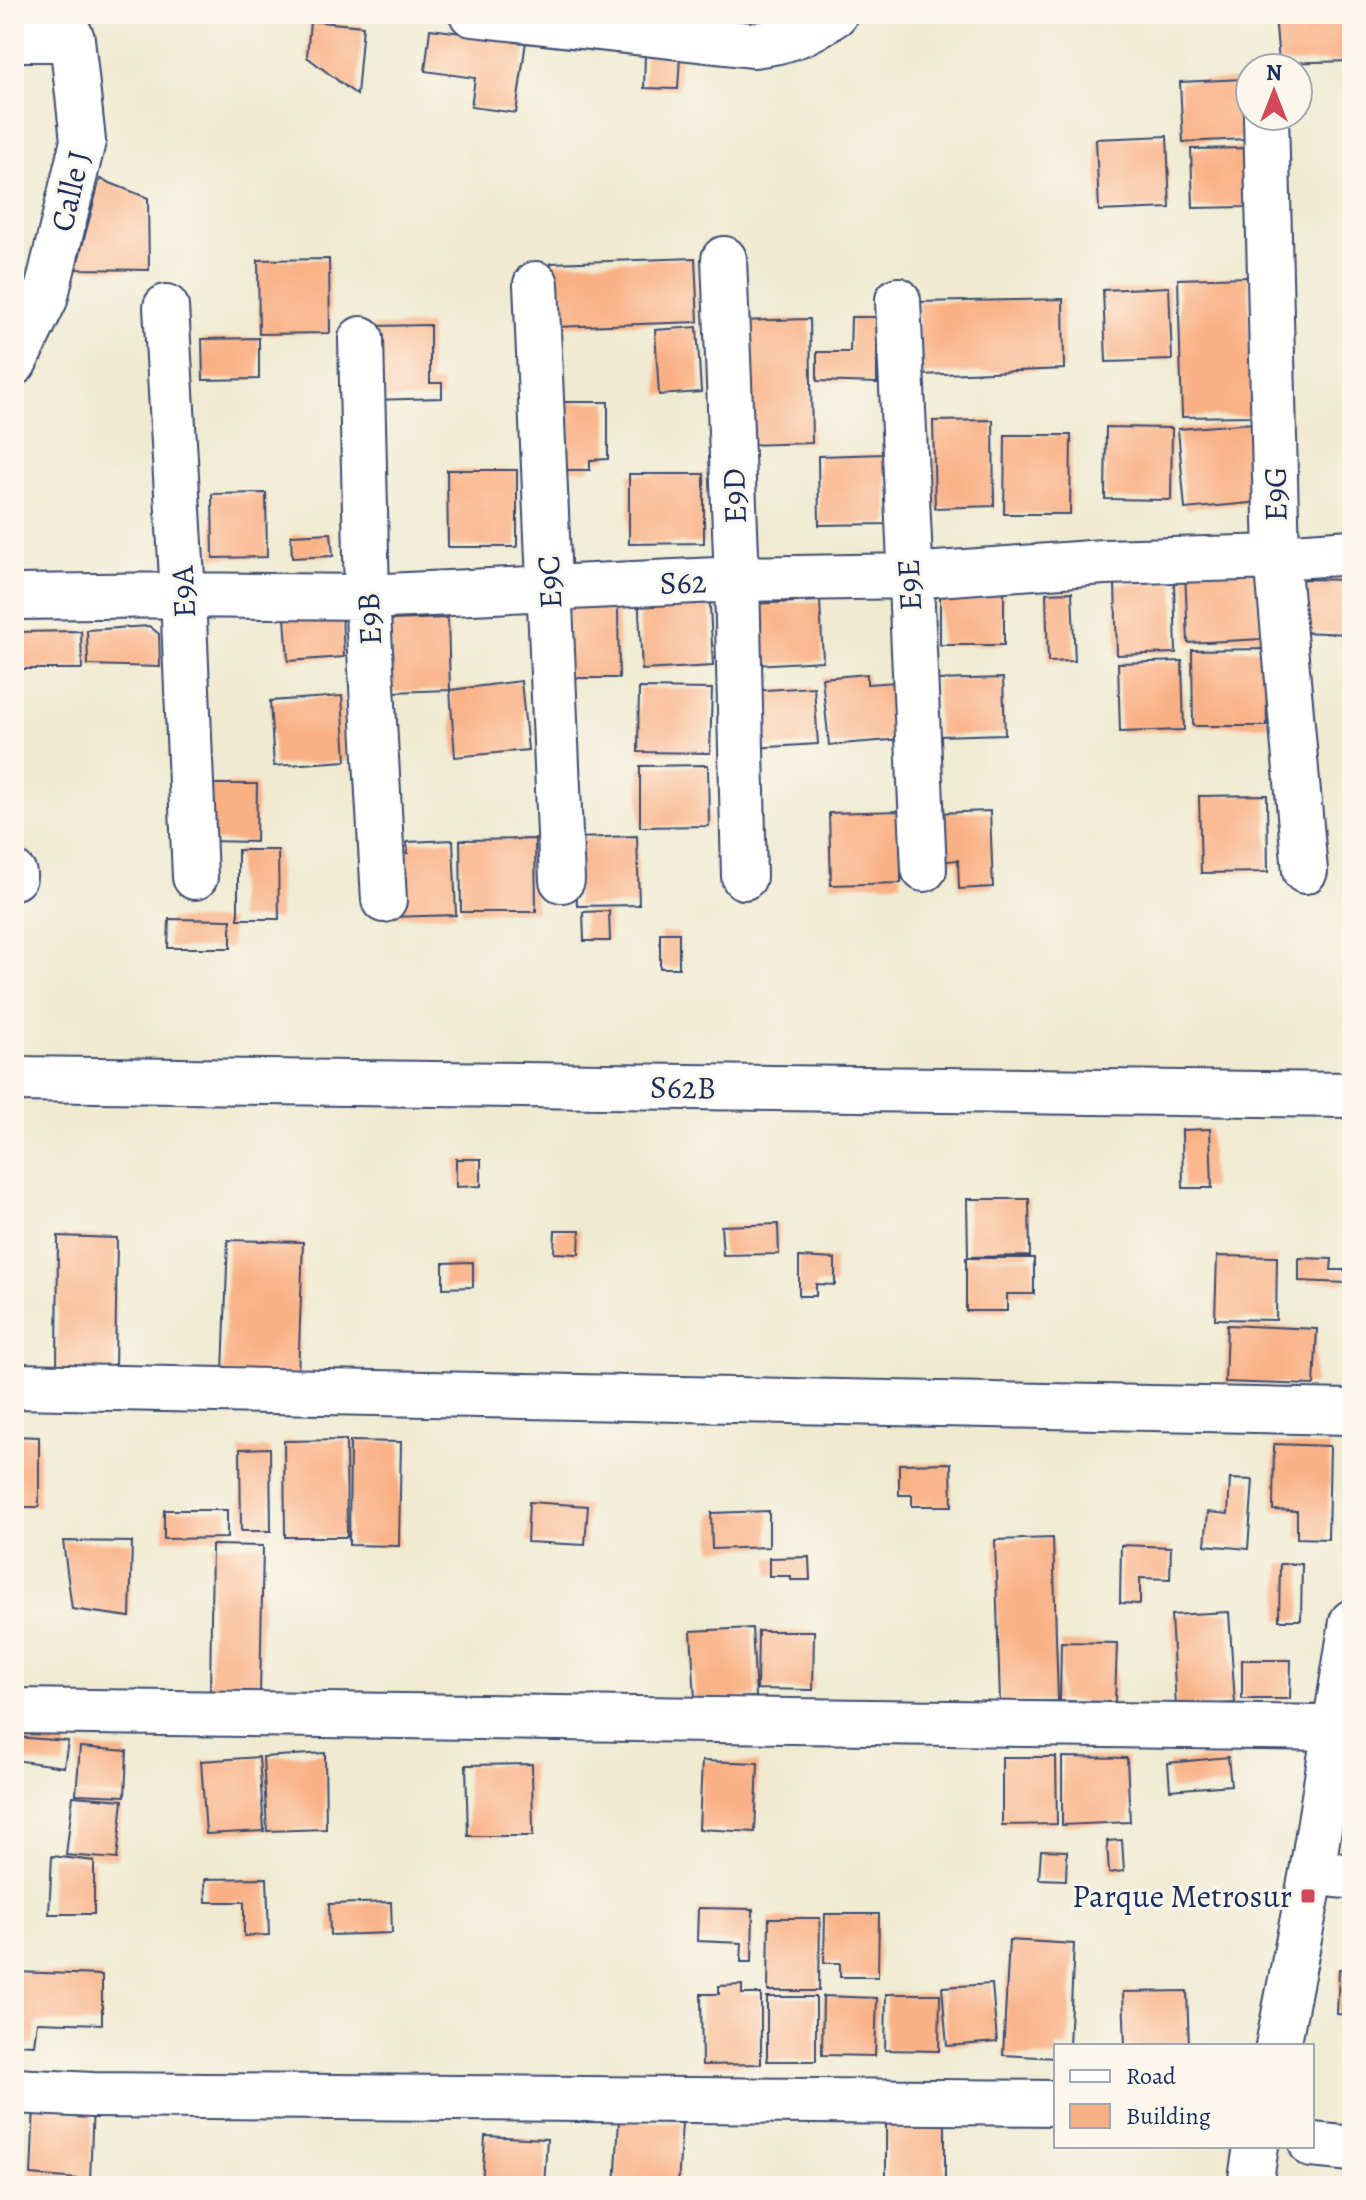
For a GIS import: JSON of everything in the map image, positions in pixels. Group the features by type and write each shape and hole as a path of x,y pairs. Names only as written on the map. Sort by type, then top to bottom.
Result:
{"street":[{"path":"472,14 752,45 782,43 815,28 835,14"},
{"path":"14,39 66,26"},
{"name":"Calle J","path":"14,363 45,299 83,141 66,26"},
{"name":"E9G","path":"1266,132 1277,557 1305,871"},
{"name":"E9D","path":"724,259 737,579 744,877"},
{"name":"E9C","path":"536,284 562,880"},
{"name":"E9E","path":"898,300 924,869"},
{"name":"E9A","path":"166,307 195,877"},
{"name":"E9B","path":"361,339 367,597 384,900"},
{"name":"S62","path":"14,597 367,597 737,579 909,576 1104,562 1352,552"},
{"name":"S62B","path":"14,1079 1352,1095"},
{"path":"14,1386 1352,1412"},
{"path":"1279,2044 1332,1874 1335,1728 1352,1622"},
{"path":"14,1711 1335,1728"},
{"path":"14,2091 124,2095 1054,2103"},
{"path":"1314,2145 1352,2149"},
{"path":"1250,2186 1256,2148"}],"building":[{"path":"706,14 755,14 755,22"},
{"path":"1275,14 1352,14 1352,61 1314,62 1314,52 1278,52"},
{"path":"310,21 363,26 357,95 307,57"},
{"path":"430,29 526,41 516,113 471,107 475,78 425,71"},
{"path":"645,55 680,56 678,89 644,88"},
{"path":"1234,79 1234,132 1246,132 1246,139 1183,142 1180,82"},
{"path":"1167,136 1170,208 1099,211 1096,139"},
{"path":"1247,148 1248,207 1193,208 1191,149"},
{"path":"100,179 148,198 149,270 76,269"},
{"path":"695,258 698,322 553,327 551,263"},
{"path":"329,259 330,333 259,334 258,260"},
{"path":"1248,277 1252,416 1182,417 1178,279"},
{"path":"1169,287 1172,360 1106,362 1103,290"},
{"path":"1063,299 1064,369 920,375 918,302"},
{"path":"851,317 877,317 877,383 817,381 817,352 850,352"},
{"path":"810,319 812,443 740,445 738,321"},
{"path":"430,325 430,383 442,383 442,398 372,400 371,326"},
{"path":"697,327 701,392 659,395 655,330"},
{"path":"259,338 259,379 203,380 202,339"},
{"path":"555,402 608,402 608,459 590,460 590,470 555,470"},
{"path":"993,420 994,506 935,508 933,421"},
{"path":"1254,423 1261,502 1185,509 1178,429"},
{"path":"1106,427 1172,428 1171,500 1105,499"},
{"path":"1005,435 1071,435 1070,514 1004,514"},
{"path":"886,454 888,524 819,525 818,456"},
{"path":"447,470 517,470 517,547 448,547"},
{"path":"629,474 704,474 704,543 629,544"},
{"path":"266,493 267,557 213,558 212,494"},
{"path":"331,533 333,556 292,558 291,535"},
{"path":"1259,566 1262,639 1188,643 1185,570"},
{"path":"1301,579 1352,580 1352,634 1299,632"},
{"path":"1174,582 1176,653 1117,655 1115,584"},
{"path":"1004,584 1004,645 940,645 940,585"},
{"path":"709,586 713,666 642,670 638,591"},
{"path":"1072,592 1075,661 1048,662 1046,593"},
{"path":"820,601 823,661 754,665 750,604"},
{"path":"618,605 619,678 568,678 567,606"},
{"path":"342,614 344,657 288,661 285,618"},
{"path":"448,618 450,690 392,692 390,620"},
{"path":"149,626 159,634 160,667 88,665 87,630"},
{"path":"81,631 82,669 14,669 14,632"},
{"path":"1266,649 1267,726 1193,726 1192,650"},
{"path":"1182,661 1184,730 1120,732 1118,663"},
{"path":"867,674 867,684 897,682 902,739 829,745 822,678"},
{"path":"1003,678 1005,734 938,736 936,680"},
{"path":"521,681 528,750 455,757 450,690"},
{"path":"814,687 818,744 752,748 749,691"},
{"path":"639,688 712,689 710,753 638,752"},
{"path":"342,696 346,761 274,766 270,701"},
{"path":"708,765 709,826 640,827 640,766"},
{"path":"204,784 257,784 256,842 204,841"},
{"path":"1267,795 1268,872 1201,873 1199,796"},
{"path":"900,811 901,883 831,885 829,813"},
{"path":"990,811 993,887 959,889 958,860 937,862 935,813"},
{"path":"637,836 639,905 577,906 575,838"},
{"path":"535,839 536,912 461,912 460,840"},
{"path":"453,840 456,915 390,917 388,854 408,853 407,842"},
{"path":"238,850 278,850 279,919 238,919"},
{"path":"609,911 610,941 584,941 583,912"},
{"path":"169,919 231,920 231,948 168,948"},
{"path":"660,933 679,933 679,968 660,968"},
{"path":"1210,1129 1212,1188 1183,1188 1182,1130"},
{"path":"456,1159 481,1159 481,1186 456,1187"},
{"path":"967,1199 1029,1199 1030,1256 968,1257"},
{"path":"778,1224 779,1254 723,1255 721,1226"},
{"path":"555,1230 580,1230 579,1254 554,1253"},
{"path":"58,1236 117,1238 115,1371 57,1371"},
{"path":"228,1240 303,1242 298,1376 223,1373"},
{"path":"1217,1256 1277,1257 1276,1320 1215,1319"},
{"path":"799,1257 835,1259 835,1285 816,1284 816,1296 799,1296"},
{"path":"966,1258 1034,1258 1034,1294 1007,1294 1007,1311 966,1311"},
{"path":"1299,1258 1332,1259 1331,1270 1346,1270 1346,1283 1299,1281"},
{"path":"473,1262 473,1287 443,1288 443,1263"},
{"path":"1227,1325 1317,1329 1314,1385 1225,1382"},
{"path":"14,1436 39,1437 39,1507 14,1507"},
{"path":"346,1440 347,1537 285,1537 284,1441"},
{"path":"350,1441 401,1442 399,1546 349,1545"},
{"path":"1274,1444 1330,1446 1328,1539 1297,1538 1297,1511 1273,1510"},
{"path":"270,1448 271,1531 241,1531 240,1449"},
{"path":"951,1463 952,1506 912,1506 912,1495 899,1495 899,1464"},
{"path":"1230,1479 1253,1480 1248,1549 1205,1545 1208,1512 1228,1514"},
{"path":"529,1502 588,1506 585,1545 527,1542"},
{"path":"164,1510 227,1510 227,1538 164,1539"},
{"path":"769,1511 769,1547 712,1549 711,1513"},
{"path":"1053,1538 1058,1701 1000,1702 995,1540"},
{"path":"63,1541 132,1542 130,1617 72,1609"},
{"path":"212,1545 263,1546 260,1695 210,1694"},
{"path":"1121,1545 1171,1547 1170,1579 1140,1578 1140,1604 1120,1603"},
{"path":"809,1557 810,1580 769,1576 769,1558"},
{"path":"1280,1564 1302,1564 1301,1620 1279,1620"},
{"path":"1229,1612 1235,1703 1176,1707 1171,1615"},
{"path":"752,1628 756,1697 695,1700 691,1631"},
{"path":"758,1631 814,1631 813,1690 757,1689"},
{"path":"1061,1642 1117,1643 1115,1702 1060,1701"},
{"path":"1242,1660 1291,1660 1290,1699 1242,1699"},
{"path":"14,1737 68,1741 64,1767 14,1760"},
{"path":"80,1747 127,1751 125,1796 76,1794"},
{"path":"325,1753 326,1829 267,1831 263,1757"},
{"path":"259,1757 264,1831 206,1834 201,1761"},
{"path":"1002,1757 1056,1757 1057,1824 1002,1825"},
{"path":"1062,1757 1127,1758 1130,1822 1062,1825"},
{"path":"1228,1757 1231,1785 1170,1790 1168,1763"},
{"path":"702,1761 758,1763 755,1832 699,1829"},
{"path":"532,1764 533,1836 468,1836 466,1765"},
{"path":"73,1796 123,1800 117,1859 66,1855"},
{"path":"1122,1840 1124,1871 1109,1873 1107,1841"},
{"path":"1041,1850 1067,1851 1066,1880 1039,1879"},
{"path":"52,1856 94,1861 94,1914 49,1914"},
{"path":"267,1878 269,1935 244,1936 244,1902 206,1902 205,1879"},
{"path":"391,1902 392,1933 330,1935 329,1904"},
{"path":"698,1908 753,1909 752,1962 741,1962 742,1943 697,1941"},
{"path":"825,1914 879,1914 878,1977 840,1977 840,1963 824,1963"},
{"path":"769,1918 820,1918 819,1991 768,1991"},
{"path":"1009,1940 1074,1944 1069,2044 1054,2044 1054,2058 1003,2055"},
{"path":"1339,1969 1352,1970 1352,2015 1337,2014"},
{"path":"14,1972 102,1975 102,2024 37,2022 34,2045 14,2044"},
{"path":"992,1984 997,2042 947,2046 942,1987"},
{"path":"742,1985 742,1994 761,1994 761,2064 702,2065 701,1994 719,1994 719,1986"},
{"path":"1187,1991 1189,2044 1125,2044 1123,1992"},
{"path":"886,1994 940,1994 939,2051 885,2050"},
{"path":"823,1996 877,1998 875,2056 822,2055"},
{"path":"767,1997 816,1997 816,2061 767,2061"},
{"path":"34,2105 93,2106 90,2180 31,2175"},
{"path":"619,2120 682,2123 678,2186 615,2186"},
{"path":"886,2123 945,2123 945,2186 886,2185"},
{"path":"485,2136 547,2139 544,2186 482,2186"}],"place":[{"name":"Parque Metrosur","path":"1308,1896"}]}
